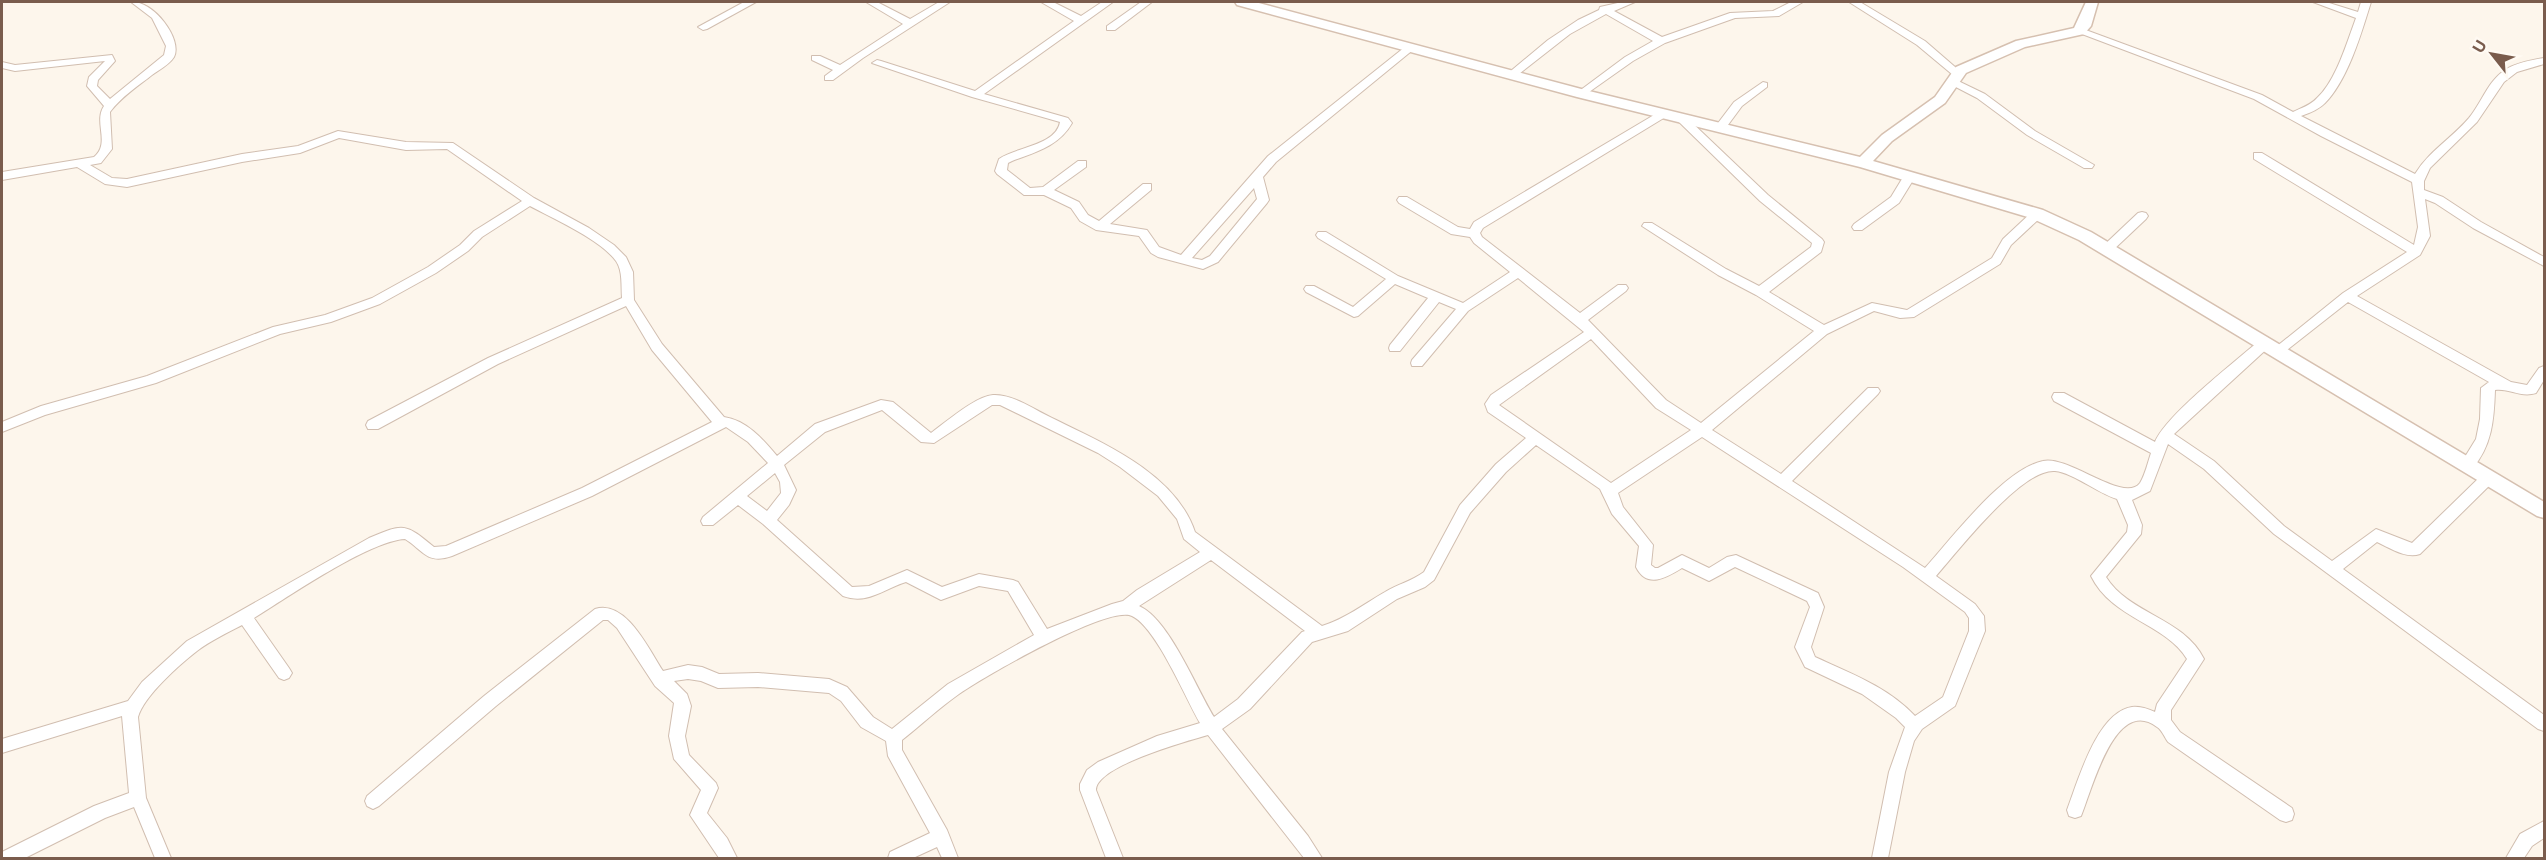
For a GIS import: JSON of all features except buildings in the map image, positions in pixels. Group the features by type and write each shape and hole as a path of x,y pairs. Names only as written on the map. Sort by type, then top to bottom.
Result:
{"street":[{"path":"2,176 97,160 102,156 108,138 108,128 104,118 108,105 170,56 171,49 156,16 136,2"},
{"path":"703,27 751,2"},
{"path":"872,2 909,23"},
{"path":"829,78 909,23 945,2"},
{"path":"1046,2 1080,20"},
{"path":"976,95 1108,2"},
{"path":"1111,28 1147,2"},
{"path":"1242,2 1582,94 1863,163 2037,214 2076,231 2107,249 2544,511"},
{"path":"1511,75 1544,46 1604,9 1630,2"},
{"path":"1582,94 1629,59 1661,41 1734,15 1775,14 1798,2"},
{"path":"1854,2 1921,43 1956,77 2031,133 2088,165"},
{"path":"1863,163 1887,138 1940,100 1956,77 1992,54 2013,46 2079,31 2084,26 2092,2"},
{"path":"2318,2 2362,17"},
{"path":"2293,116 2312,107 2328,93 2336,81 2366,2"},
{"path":"1604,9 1661,41"},
{"path":"2079,31 2236,88 2293,116 2418,186 2477,225 2544,262"},
{"path":"1182,261 1272,159 1409,49"},
{"path":"2,65 15,68 108,57 110,61 93,80 92,86 108,105"},
{"path":"816,58 841,69"},
{"path":"1927,576 1996,500 2037,469 2045,466 2060,467 2114,493 2123,495 2139,493 2145,487 2161,443 2181,417 2271,347 2422,246 2425,238 2418,186 2426,166 2473,120 2487,95 2506,74 2544,61"},
{"path":"877,63 976,95 1059,118 1067,123 1058,136 1045,144 1008,158 1001,166 1001,171 1028,192 1046,191 1075,205 1084,218 1100,227 1143,233 1155,250 1182,261 1203,265 1214,259 1263,200 1257,177"},
{"path":"1721,127 1738,104 1763,85"},
{"path":"1474,233 1478,225 1663,114"},
{"path":"1682,119 1764,198 1818,242 1817,249 1760,292"},
{"path":"79,163 109,181 127,183 242,158 300,149 338,134 406,146 449,146 530,201 585,231 610,248 622,260 627,272 628,300 657,347 717,417 719,423"},
{"path":"2258,156 2416,252"},
{"path":"1046,191 1082,164"},
{"path":"1858,227 1895,200 1909,177"},
{"path":"1100,227 1148,187"},
{"path":"1403,200 1455,231 1474,233 1479,240 1580,320 1653,397 1678,417 1702,430 1927,576 1970,608 1976,616 1977,631 1949,701 1942,710 1914,726 1909,735 1897,776 1880,858"},
{"path":"2,427 41,411 151,380 277,330 306,325 361,308 432,270 464,248 478,234 530,201"},
{"path":"1610,491 1702,430 1823,331 1872,307 1878,306 1895,314 1910,314 1998,259 2007,242 2037,214"},
{"path":"2107,249 2142,216"},
{"path":"1648,226 1823,331"},
{"path":"1322,235 1394,279 1464,308"},
{"path":"1417,363 1464,308 1520,271"},
{"path":"1310,289 1354,313 1394,279"},
{"path":"1580,320 1622,288"},
{"path":"2347,296 2507,386"},
{"path":"1395,348 1436,297"},
{"path":"373,425 493,361 628,300"},
{"path":"1592,332 1492,404 1496,411 1610,491 1617,510 1646,544 1643,567 1652,575 1661,573 1682,561 1709,575 1732,561 1736,561 1808,594 1816,601 1817,607 1803,646 1810,662 1868,689 1902,713 1914,726"},
{"path":"2467,465 2480,448 2485,432 2488,388 2497,384 2520,390 2531,390 2544,371"},
{"path":"1782,482 1874,391"},
{"path":"2059,398 2209,465 2258,513 2544,724"},
{"path":"708,521 829,423 881,405 888,406 926,438 934,438 990,400 1002,400 1103,449 1125,463 1163,492 1183,517 1189,535 1318,632"},
{"path":"163,858 138,798 130,717 133,706 148,687 192,646 353,552 381,539 403,534 411,535 430,552 436,554 447,552 587,492 709,431 719,423 732,422 741,428 777,465 785,477 789,489 788,495 768,520"},
{"path":"1114,858 1088,790 1088,784 1093,775 1104,767 1163,741 1212,727 1244,704 1307,637 1343,626 1392,595 1420,583 1429,576 1466,509 1501,468 1536,437"},
{"path":"2332,569 2376,535 2415,550 2488,477"},
{"path":"2123,495 2135,525 2134,534 2098,576 2101,583 2181,642 2194,653 2196,659 2163,709 2163,722"},
{"path":"738,497 768,520 848,592 858,595 884,588 907,576 941,594 979,580 1013,585 1044,637"},
{"path":"950,858 941,836 894,751 894,737 898,731 954,689 1044,637 1127,607 1143,594 1210,553"},
{"path":"1127,607 1136,610 1151,623 1185,677 1212,727 1314,858"},
{"path":"373,801 490,701 600,614 611,614 622,623 661,681 681,699 684,706 677,736 682,759 710,788 698,815 721,844 728,858"},
{"path":"244,616 284,673"},
{"path":"661,681 671,675 688,672 702,674 718,681 758,681 838,688 848,697 866,722 894,737"},
{"path":"2,746 133,706"},
{"path":"2075,810 2110,729 2122,718 2131,714 2163,722 2174,736 2286,814"},
{"path":"8,858 92,816 138,798"},
{"path":"2514,858 2526,840 2544,829"},
{"path":"896,858 941,836"}]}
